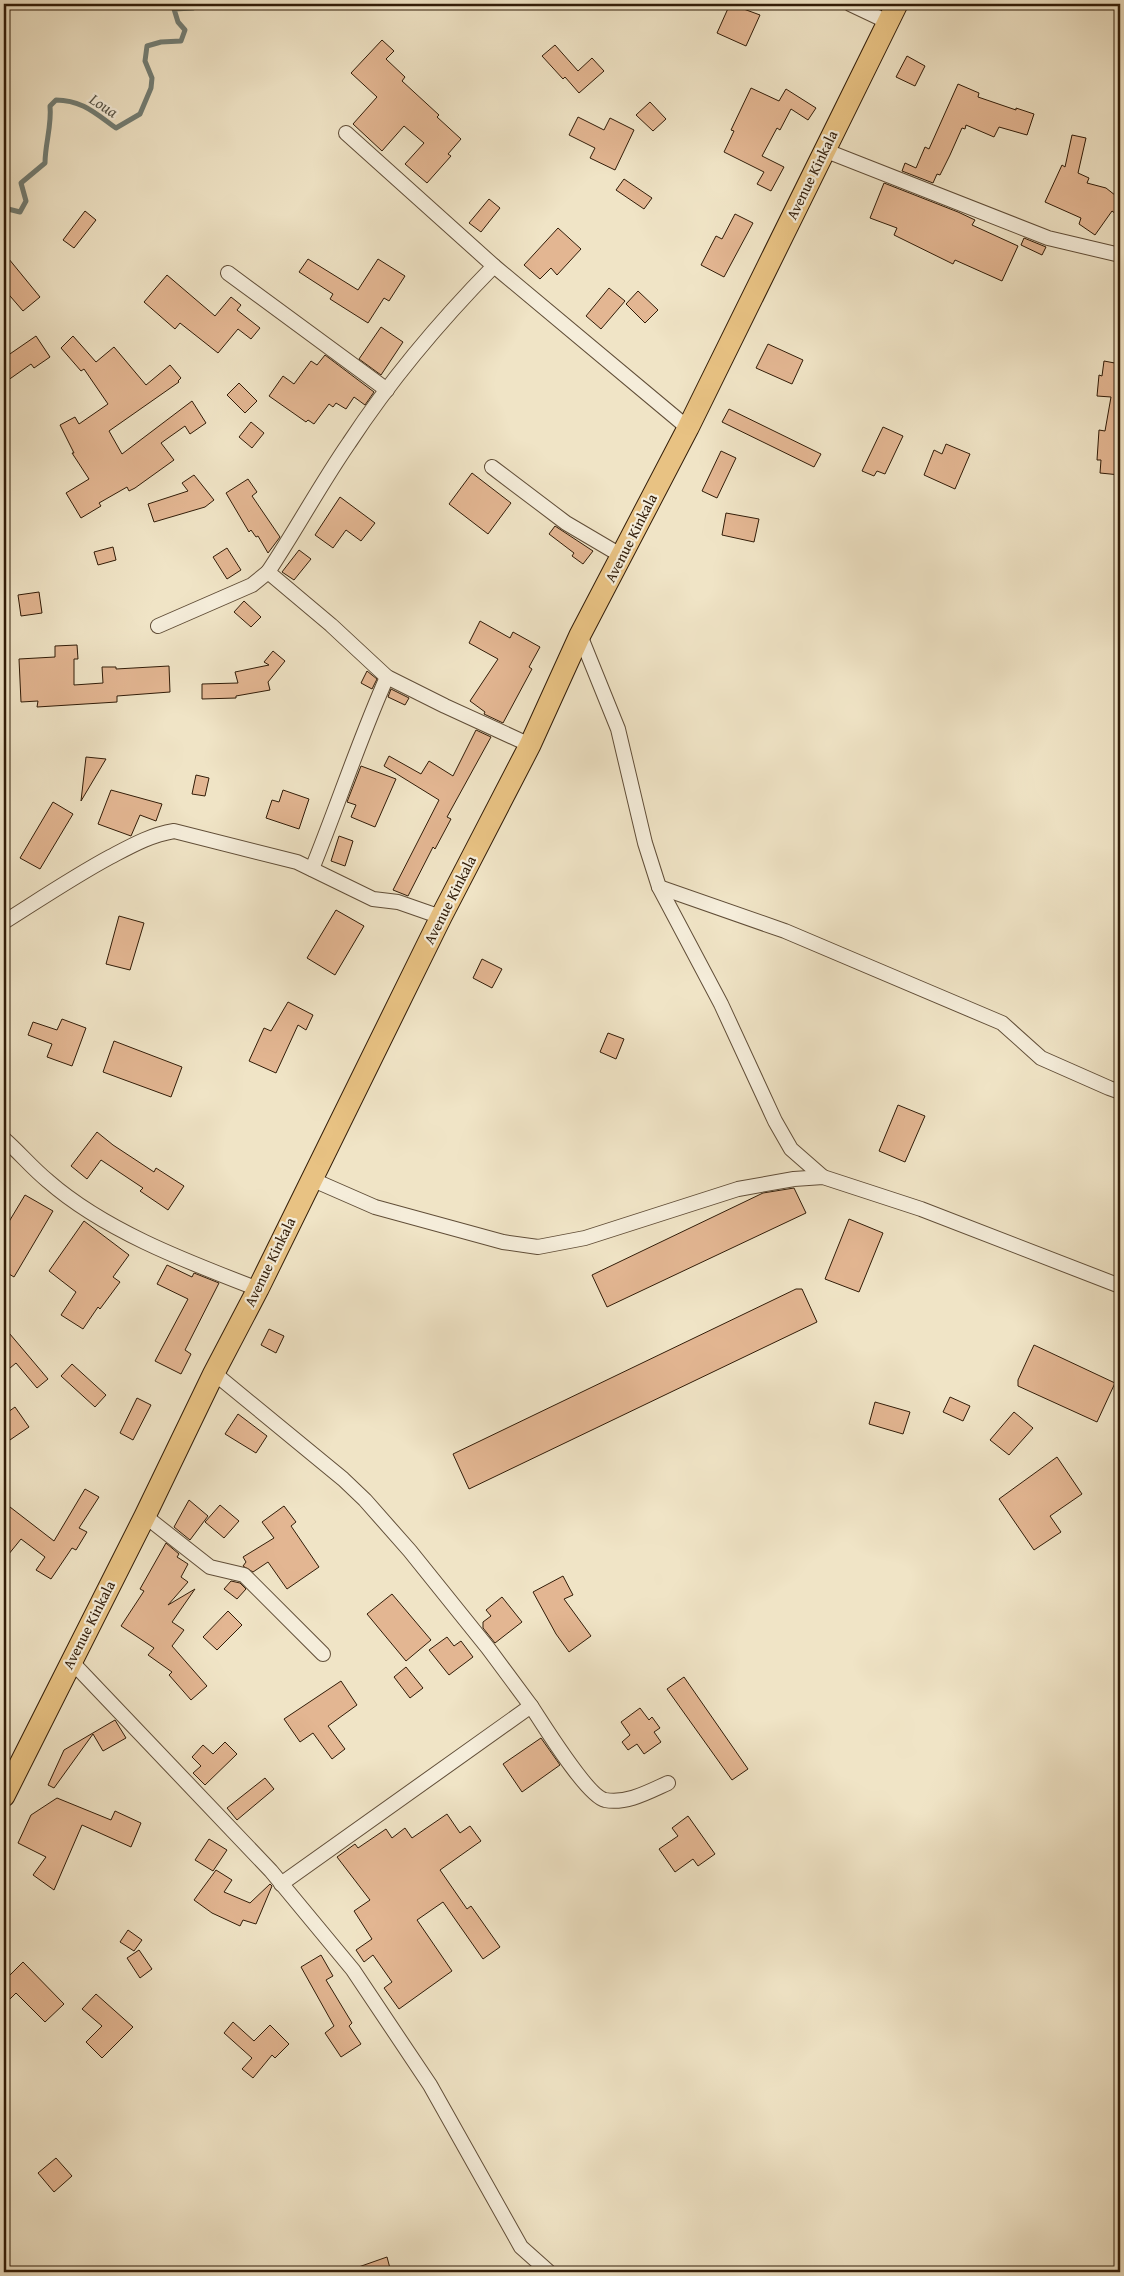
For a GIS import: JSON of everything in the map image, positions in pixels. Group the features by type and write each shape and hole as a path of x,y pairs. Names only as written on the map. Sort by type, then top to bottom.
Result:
{"main road":[{"name":"Avenue Kinkala","path":"4,1796 145,1516 214,1373 258,1289 441,917 530,744 580,635 688,428 892,13"}],"street":[{"path":"850,4 892,13"},
{"path":"346,133 494,266 688,428"},
{"path":"824,150 1048,238 1120,256"},
{"path":"158,626 252,585 268,572 349,442 386,390 452,309 494,266"},
{"path":"228,273 386,390"},
{"path":"492,467 566,523 622,556"},
{"path":"268,572 331,625 387,677 445,706 530,744"},
{"path":"580,635 618,729 658,887 721,1004 775,1121 791,1150 823,1177 920,1209 1120,1286"},
{"path":"312,869 334,816 363,731 387,677"},
{"path":"4,922 90,869 156,834 174,831 297,862 373,899 398,902 441,917"},
{"path":"658,887 785,931 1002,1023 1041,1058 1120,1092"},
{"path":"4,1139 48,1182 110,1223 176,1257 258,1289"},
{"path":"311,1179 375,1207 502,1242 538,1247 585,1238 738,1189 794,1179 823,1177"},
{"path":"214,1373 343,1479 365,1500 410,1551 482,1640 588,1787 603,1799 617,1801 636,1797 668,1783"},
{"path":"145,1516 210,1567 244,1576 323,1654"},
{"path":"71,1661 281,1884 353,1970 430,2085 521,2247 549,2272"},
{"path":"281,1884 531,1706"}],"building":[{"path":"730,4 760,15 746,46 717,33"},
{"path":"382,40 394,51 386,59 405,77 402,81 439,115 437,117 461,139 448,154 451,156 427,183 405,164 424,143 404,126 382,151 353,124 377,97 351,73"},
{"path":"555,45 578,71 592,58 604,71 579,93 542,56"},
{"path":"907,56 925,66 915,86 896,77"},
{"path":"958,84 979,93 978,97 1034,114 1027,135 999,127 994,137 966,125 965,129 962,128 940,175 937,174 933,183 902,171 905,163 916,168 925,147 929,149"},
{"path":"751,88 779,101 786,89 816,108 808,120 791,109 780,130 777,128 762,156 784,167 771,191 757,184 764,172 724,152 734,131 731,130"},
{"path":"650,102 666,119 653,131 636,115"},
{"path":"578,117 604,130 610,118 634,130 615,170 590,158 595,148 569,135"},
{"path":"1072,135 1086,138 1078,173 1089,178 1087,183 1106,188 1120,199 1120,217 1112,211 1095,235 1079,224 1081,218 1045,202 1062,165 1065,167"},
{"path":"624,179 652,198 644,209 616,190"},
{"path":"884,183 958,212 975,220 972,225 1018,246 1002,281 955,260 953,264 894,235 897,228 870,218"},
{"path":"489,199 500,208 481,232 469,223"},
{"path":"85,211 96,220 74,248 63,240"},
{"path":"735,214 753,223 724,277 701,265 716,236 722,239"},
{"path":"558,228 581,249 557,275 551,268 540,279 524,265"},
{"path":"1024,238 1046,247 1042,255 1021,245"},
{"path":"4,253 40,297 23,311 4,289"},
{"path":"308,259 358,290 378,259 405,276 389,301 384,298 368,323 330,299 333,294 299,272"},
{"path":"167,275 215,316 231,297 241,305 237,310 260,328 251,339 238,329 218,353 180,323 175,329 144,302"},
{"path":"609,288 625,301 601,329 586,316"},
{"path":"638,291 658,310 645,323 626,304"},
{"path":"381,327 403,342 381,375 359,359"},
{"path":"36,336 50,357 34,368 31,364 4,383 4,358"},
{"path":"73,336 96,362 114,347 146,385 170,365 181,378 179,382 109,431 122,454 192,401 206,423 190,434 185,426 161,443 174,460 135,488 129,491 127,487 99,503 101,506 81,518 66,493 89,479 72,453 74,453 60,425 75,417 79,424 108,404 84,369 81,371 61,348"},
{"path":"768,344 803,360 792,384 756,368"},
{"path":"325,355 374,392 365,405 354,397 346,409 336,403 333,407 329,404 314,424 308,420 306,422 269,396 283,376 294,384 311,361 317,365"},
{"path":"1104,361 1120,364 1120,475 1100,473 1101,460 1097,460 1099,430 1105,431 1111,397 1097,396 1099,375 1102,376"},
{"path":"239,383 257,401 245,413 227,395"},
{"path":"729,409 821,454 814,467 722,422"},
{"path":"251,422 264,433 252,448 239,437"},
{"path":"883,427 903,436 885,474 877,471 874,476 862,471"},
{"path":"946,444 970,454 955,489 924,475 934,450 942,454"},
{"path":"721,451 736,458 717,498 702,491"},
{"path":"472,473 511,503 488,534 449,504"},
{"path":"194,475 214,500 205,507 154,522 148,504 188,491 182,483"},
{"path":"248,479 257,492 252,496 280,537 268,553 258,536 256,537 251,530 249,532 226,493"},
{"path":"340,497 375,523 361,541 346,530 333,548 315,535"},
{"path":"726,513 759,519 754,542 722,535"},
{"path":"555,526 593,551 583,564 572,556 574,553 549,534"},
{"path":"113,547 116,560 98,565 94,552"},
{"path":"227,548 241,570 227,579 213,557"},
{"path":"299,550 311,559 294,580 282,572"},
{"path":"39,592 42,613 21,616 18,595"},
{"path":"244,601 261,617 251,627 234,612"},
{"path":"480,621 510,638 513,632 540,647 529,667 532,669 503,723 484,714 485,712 470,701 498,659 469,643"},
{"path":"77,645 78,659 74,659 74,685 103,683 102,667 116,667 116,669 169,666 170,692 117,696 117,702 37,707 38,701 21,702 19,659 55,657 55,646"},
{"path":"273,651 285,661 268,682 270,690 236,696 236,698 202,699 202,684 238,683 235,672 269,665 264,662"},
{"path":"367,671 377,679 372,689 361,683"},
{"path":"391,689 409,698 405,705 388,697"},
{"path":"476,730 491,737 447,817 451,819 435,849 433,847 408,896 393,890 439,800 384,766 389,756 421,774 429,761 453,776"},
{"path":"86,757 106,759 81,801"},
{"path":"361,766 396,779 375,827 351,817 356,805 347,802"},
{"path":"196,775 209,778 205,796 192,794"},
{"path":"111,790 162,804 156,821 140,815 131,836 98,824"},
{"path":"283,790 309,799 299,829 266,818 272,800 279,802"},
{"path":"53,802 73,814 40,869 20,858"},
{"path":"339,836 353,841 345,866 331,861"},
{"path":"336,910 364,926 335,975 307,958"},
{"path":"119,916 144,923 130,970 106,964"},
{"path":"482,959 502,969 492,988 473,978"},
{"path":"288,1002 313,1015 306,1030 298,1025 276,1073 249,1061 264,1028 271,1031"},
{"path":"62,1019 86,1028 72,1066 47,1057 52,1044 28,1035 33,1022 57,1030"},
{"path":"608,1033 624,1039 616,1059 600,1052"},
{"path":"114,1041 182,1067 171,1097 103,1072"},
{"path":"898,1105 925,1116 905,1162 879,1151"},
{"path":"97,1132 154,1172 156,1168 184,1186 168,1210 140,1191 143,1188 101,1160 87,1179 71,1166"},
{"path":"794,1188 806,1213 607,1307 592,1275 763,1193"},
{"path":"25,1195 53,1211 14,1277 4,1271 4,1230"},
{"path":"849,1219 883,1233 859,1292 825,1279"},
{"path":"84,1221 129,1255 113,1277 120,1282 100,1309 98,1307 83,1329 61,1315 76,1292 49,1271"},
{"path":"167,1265 192,1277 194,1273 219,1283 185,1350 191,1354 181,1374 155,1361 188,1299 157,1284"},
{"path":"796,1289 802,1289 817,1322 469,1489 453,1454"},
{"path":"4,1327 48,1379 37,1388 16,1363 4,1373"},
{"path":"269,1329 284,1336 276,1353 261,1345"},
{"path":"1034,1345 1115,1383 1097,1422 1018,1386 1018,1380"},
{"path":"72,1364 106,1395 95,1407 61,1376"},
{"path":"950,1397 970,1406 963,1421 943,1412"},
{"path":"137,1398 151,1405 133,1440 120,1433"},
{"path":"875,1402 910,1412 903,1434 869,1424"},
{"path":"15,1407 29,1427 4,1444 4,1415"},
{"path":"1014,1412 1033,1428 1009,1455 990,1440"},
{"path":"238,1414 267,1436 256,1453 225,1434"},
{"path":"1057,1457 1082,1494 1050,1516 1061,1532 1034,1550 999,1499"},
{"path":"85,1489 99,1497 79,1528 87,1532 76,1550 72,1548 51,1579 36,1570 45,1557 21,1539 4,1560 4,1517 10,1507 54,1541"},
{"path":"189,1500 208,1516 190,1540 174,1527"},
{"path":"220,1505 239,1521 224,1538 205,1522"},
{"path":"284,1506 296,1522 291,1526 319,1567 287,1589 268,1562 253,1572 243,1566 246,1562 243,1557 274,1538 262,1522"},
{"path":"166,1543 179,1554 177,1557 188,1564 181,1577 188,1582 168,1605 195,1589 172,1622 184,1630 172,1646 207,1686 191,1700 169,1675 172,1672 148,1655 154,1648 121,1626 144,1591 140,1589"},
{"path":"563,1576 573,1595 564,1599 591,1636 569,1652 556,1634 533,1592"},
{"path":"231,1581 240,1583 246,1589 237,1599 224,1589"},
{"path":"392,1594 431,1640 406,1661 367,1614"},
{"path":"502,1597 522,1622 495,1643 483,1628 483,1622 491,1616 486,1610"},
{"path":"228,1611 242,1625 217,1650 203,1637"},
{"path":"447,1637 454,1646 461,1641 473,1657 449,1675 429,1650"},
{"path":"406,1667 423,1688 410,1698 394,1677"},
{"path":"684,1677 748,1769 732,1780 667,1689"},
{"path":"341,1681 357,1705 328,1726 345,1749 332,1759 313,1733 300,1742 284,1719"},
{"path":"640,1708 649,1720 652,1717 660,1728 654,1732 661,1742 644,1754 637,1744 628,1750 622,1742 630,1735 621,1722"},
{"path":"115,1720 126,1738 103,1751 93,1734 54,1788 48,1785 64,1750"},
{"path":"541,1738 560,1765 522,1792 503,1764"},
{"path":"225,1742 237,1754 205,1785 193,1773 201,1766 192,1757 203,1745 213,1754"},
{"path":"265,1778 274,1789 237,1820 227,1808"},
{"path":"57,1798 111,1820 115,1811 141,1823 131,1847 82,1825 54,1890 33,1875 46,1857 18,1843 31,1815"},
{"path":"447,1814 460,1833 470,1826 481,1841 440,1870 467,1909 471,1906 500,1947 483,1959 443,1902 417,1920 452,1971 399,2009 384,1988 392,1982 373,1955 364,1962 356,1950 372,1939 354,1911 370,1900 337,1857 355,1844 358,1848 386,1829 392,1838 405,1828 412,1838"},
{"path":"688,1816 715,1854 698,1866 693,1859 675,1872 659,1849 678,1836 672,1828"},
{"path":"209,1839 227,1850 213,1871 195,1860"},
{"path":"216,1870 232,1880 224,1892 250,1903 270,1884 272,1886 256,1924 243,1920 240,1926 212,1913 194,1900"},
{"path":"128,1930 142,1940 134,1951 120,1942"},
{"path":"139,1950 152,1969 140,1978 127,1958"},
{"path":"321,1955 333,1976 326,1980 352,2023 349,2026 361,2044 341,2057 325,2033 334,2026 301,1967"},
{"path":"23,1962 64,2004 45,2022 16,1993 4,2005 4,1981"},
{"path":"96,1994 133,2027 102,2058 86,2042 102,2026 82,2009"},
{"path":"233,2022 254,2041 270,2025 289,2044 275,2058 272,2055 253,2078 242,2069 252,2058 224,2033"},
{"path":"56,2158 72,2176 54,2192 38,2173"},
{"path":"387,2257 391,2272 350,2272 350,2270"}],"waterway":[{"name":"Loua","path":"4,208 20,212 26,201 21,183 45,163 50,106 56,100 74,102 95,113 116,128 140,114 151,88 152,78 145,61 147,46 161,42 181,41 185,30 178,22 174,9 193,8 202,4"}]}
